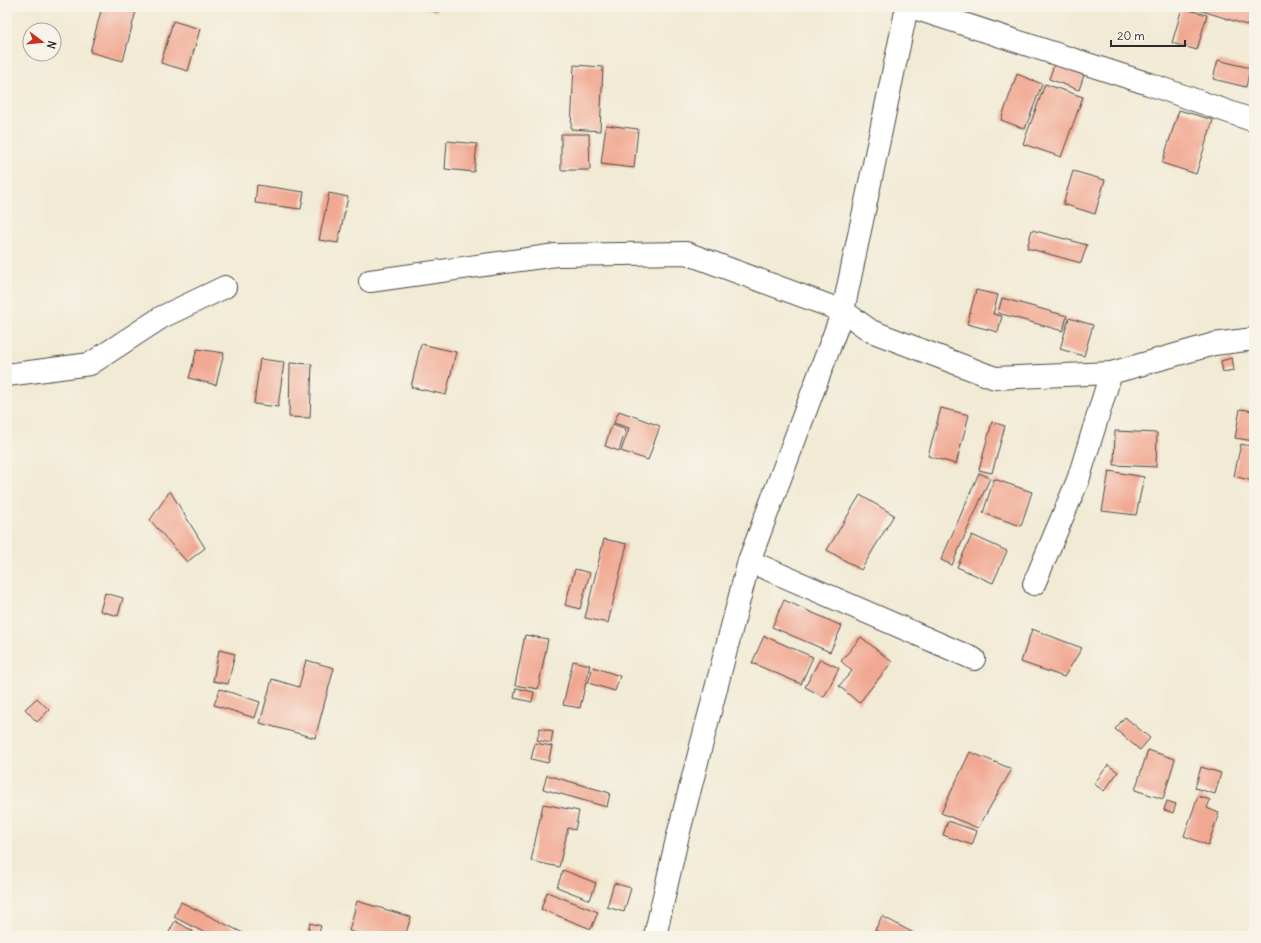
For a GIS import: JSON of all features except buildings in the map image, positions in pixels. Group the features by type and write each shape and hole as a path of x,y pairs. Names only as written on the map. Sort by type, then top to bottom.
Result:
{"street":[{"path":"655,936 677,839 749,561 843,311 907,7"},
{"path":"911,7 1149,84 1249,119"},
{"path":"370,281 556,255 686,254 843,311 871,331 995,378 1111,373 1214,344 1254,339"},
{"path":"7,375 90,364 162,317 225,286"},
{"path":"1034,584 1078,480 1111,373"},
{"path":"749,561 974,659"}]}
